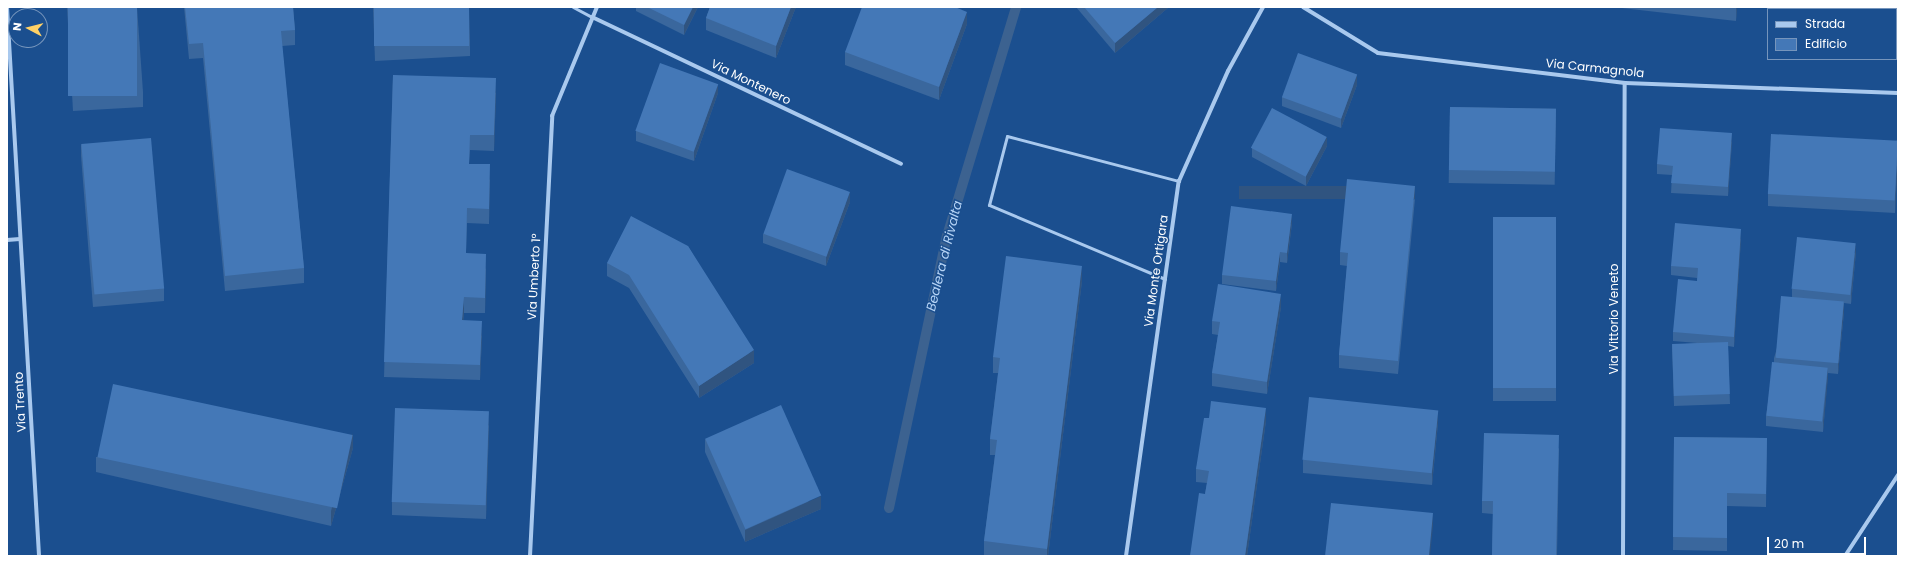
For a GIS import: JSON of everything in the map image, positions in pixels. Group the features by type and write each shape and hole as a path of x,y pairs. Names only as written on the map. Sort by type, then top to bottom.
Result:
{"street":[{"name":"Via Trento","path":"7,7 39,556"},
{"name":"Via Umberto 1°","path":"530,556 552,116 597,7"},
{"name":"Via Monte Ortigara","path":"1126,556 1179,181 1228,71 1263,7"},
{"name":"Via Carmagnola","path":"1303,7 1378,52 1625,83 1898,93"},
{"name":"Via Montenero","path":"592,17 901,164"},
{"name":"Via Vittorio Veneto","path":"1623,556 1625,83"},
{"path":"7,240 20,239"},
{"path":"1845,556 1898,475"}],"lane":[{"path":"573,7 592,17"},
{"path":"1165,279 989,205 1007,136 1179,181"}],"building":[{"path":"68,7 137,7 137,96 68,96"},
{"path":"185,7 293,7 295,30 281,31 304,268 225,276 203,43 189,44"},
{"path":"374,7 469,7 469,46 374,46"},
{"path":"647,7 693,7 684,25"},
{"path":"710,7 791,7 776,46 706,18"},
{"path":"862,7 955,7 967,12 939,87 845,52"},
{"path":"1084,7 1158,7 1115,43"},
{"path":"1810,7 1898,7 1898,18 1897,8"},
{"path":"1298,53 1357,75 1341,119 1282,97"},
{"path":"660,63 718,84 694,152 635,131"},
{"path":"393,75 496,78 494,135 470,135 469,164 490,164 489,209 467,208 466,253 486,254 485,298 464,297 462,320 482,321 480,365 384,362"},
{"path":"1450,107 1556,109 1555,172 1449,170"},
{"path":"1272,108 1327,137 1306,177 1251,148"},
{"path":"1660,128 1732,133 1728,187 1671,183 1673,166 1657,164"},
{"path":"1771,134 1898,141 1895,201 1768,194"},
{"path":"151,138 164,288 94,295 81,144"},
{"path":"787,169 850,192 826,257 763,234"},
{"path":"1347,179 1415,186 1398,361 1339,355 1348,253 1340,252"},
{"path":"1231,206 1292,214 1287,253 1280,252 1276,281 1222,275"},
{"path":"631,216 688,246 754,350 699,386 629,275 607,263"},
{"path":"1493,217 1556,217 1556,388 1493,388"},
{"path":"1675,223 1741,229 1734,337 1673,332 1678,279 1697,281 1698,268 1671,266"},
{"path":"1797,237 1856,243 1850,295 1792,289"},
{"path":"1006,256 1082,266 1047,549 984,541 997,440 990,439 1000,358 993,357"},
{"path":"1218,284 1281,294 1267,382 1212,373 1220,322 1212,321"},
{"path":"1781,296 1844,301 1838,363 1776,358"},
{"path":"1728,342 1730,394 1674,396 1672,344"},
{"path":"1772,362 1828,368 1822,422 1766,416"},
{"path":"113,384 353,435 337,508 97,457"},
{"path":"1309,397 1438,411 1432,473 1302,460"},
{"path":"1211,401 1266,408 1245,556 1190,556 1199,493 1205,494 1209,471 1196,469 1204,418 1209,418"},
{"path":"781,405 821,495 745,529 705,439"},
{"path":"395,408 489,411 486,505 392,502"},
{"path":"1484,433 1559,435 1556,556 1492,556 1493,501 1482,501"},
{"path":"1674,437 1767,438 1766,494 1727,493 1727,538 1673,537"},
{"path":"1331,503 1433,513 1429,556 1325,556"}],"waterway":[{"name":"Bealera di Rivalta","path":"889,508 947,236 1016,7"}]}
